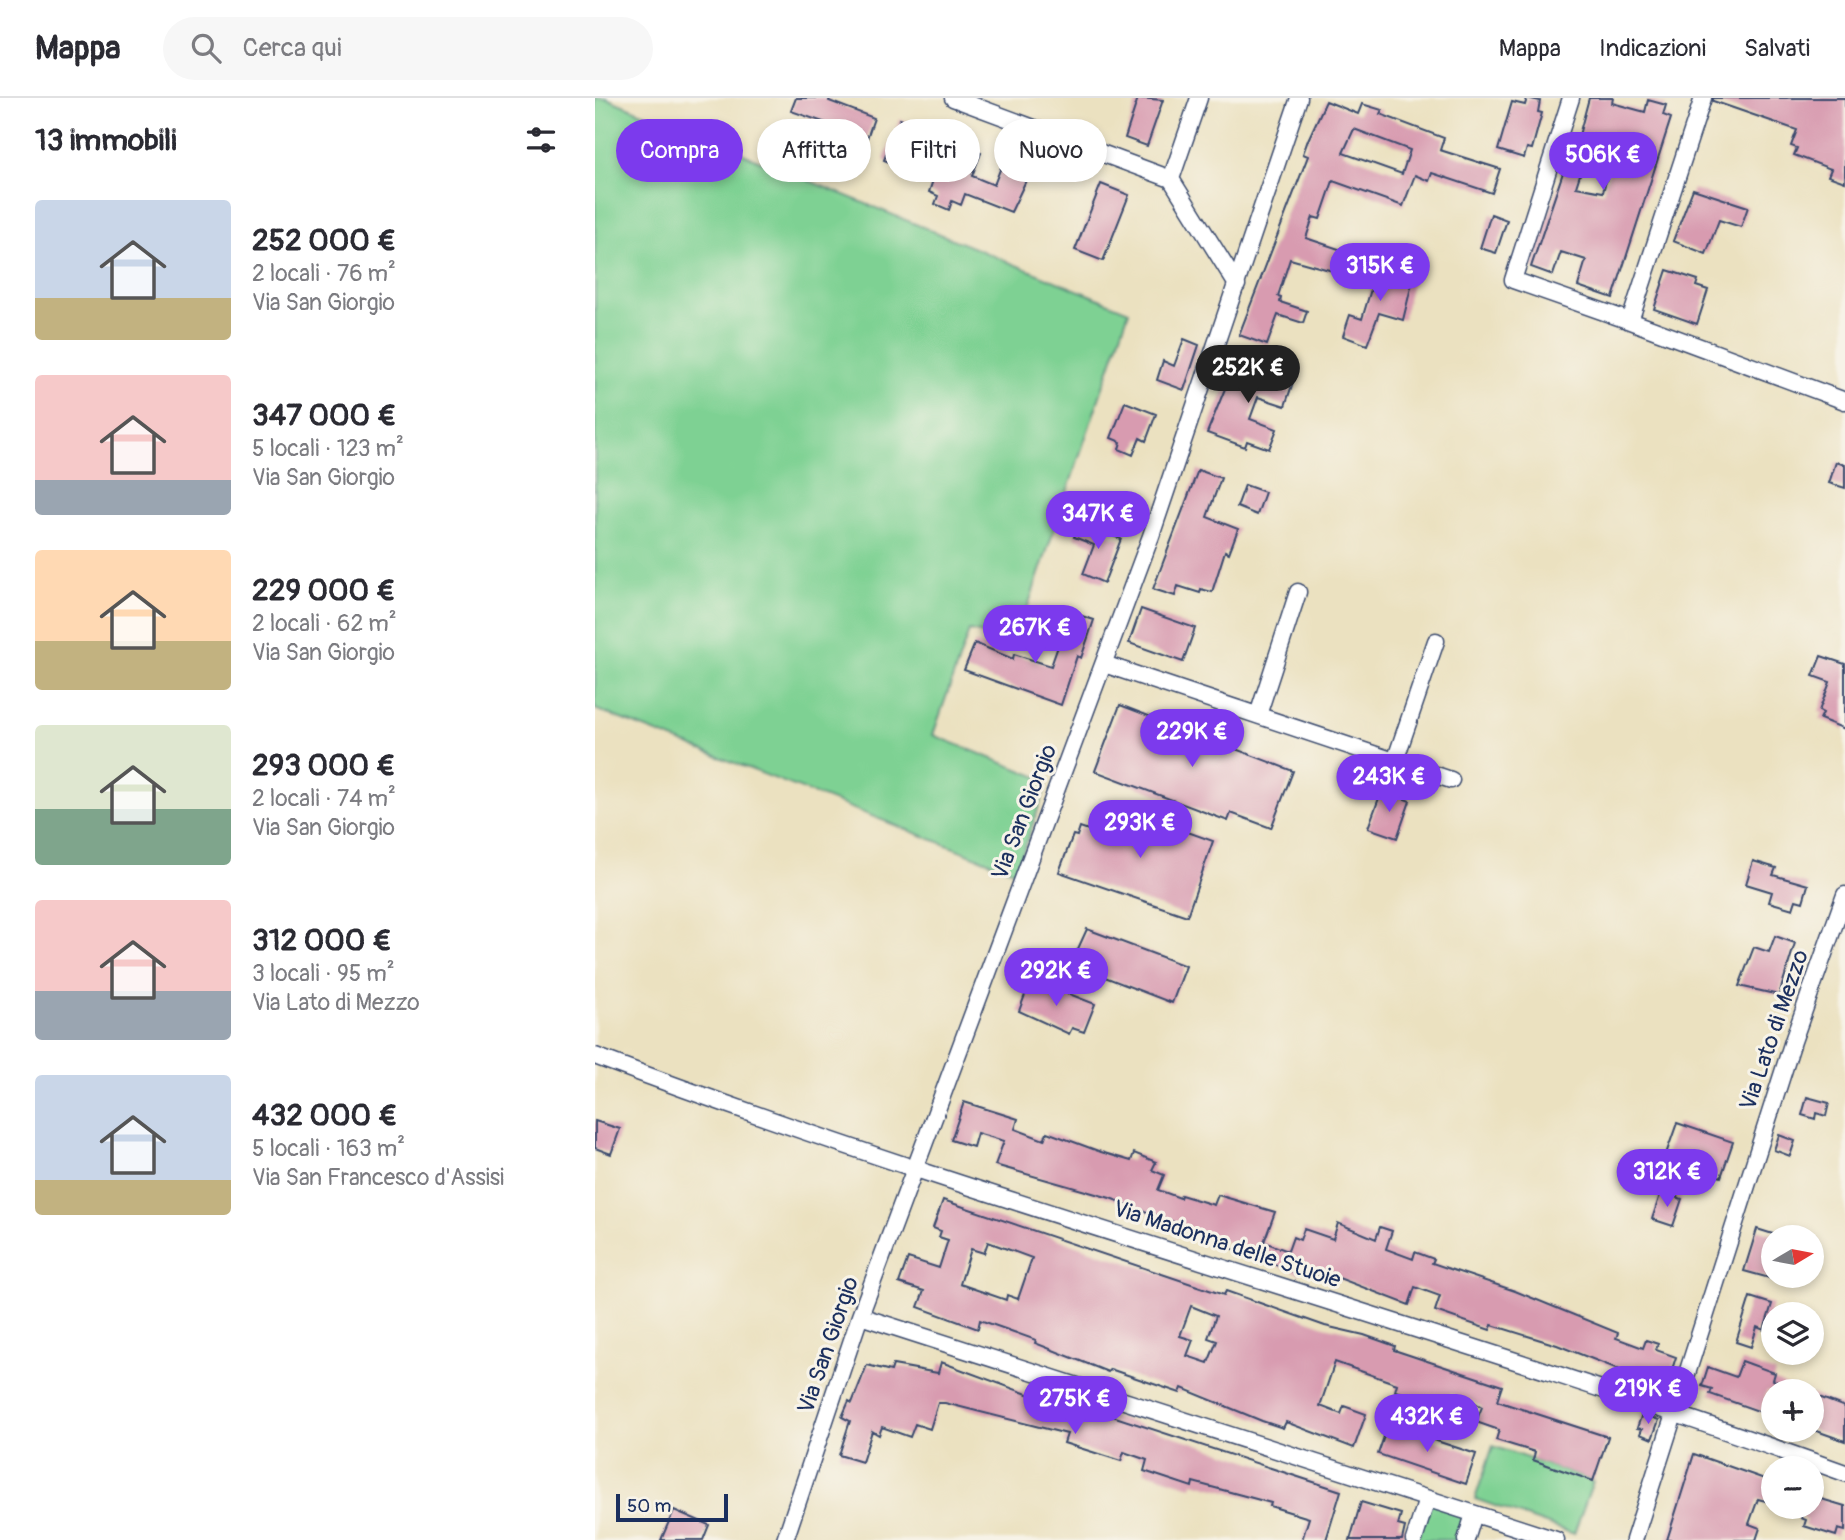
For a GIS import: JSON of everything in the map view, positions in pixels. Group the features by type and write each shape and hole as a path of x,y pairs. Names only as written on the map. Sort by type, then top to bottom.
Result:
{"street":[{"path":"953,98 1171,179 1237,285"},
{"path":"1171,179 1199,98"},
{"name":"Via San Giorgio","path":"785,1540 860,1316 1104,664 1237,285 1299,98"},
{"path":"1571,98 1513,280 1845,401"},
{"path":"1630,321 1699,99"},
{"path":"1258,715 1298,592"},
{"path":"1395,761 1436,641"},
{"path":"1104,664 1451,779"},
{"name":"Via Lato di Mezzo","path":"1634,1540 1789,1054 1845,894"},
{"name":"Via Madonna delle Stuoie","path":"595,1056 764,1120 1675,1411 1845,1473"},
{"path":"860,1316 1556,1540"},
{"path":"1414,1540 1427,1499"},
{"path":"1466,1540 1474,1514"}],"green space":[{"path":"595,98 606,98 658,119 616,119 616,182 743,182 743,154 757,159 757,182 812,182 1129,311 1016,641 969,631 933,735 1048,781 1016,872 595,709"},
{"path":"1493,1446 1593,1481 1574,1534 1475,1499"},
{"path":"1427,1499 1474,1514 1466,1540 1414,1540"}],"building":[{"path":"796,98 830,98 829,101 874,118 871,127 871,119 814,119 791,111"},
{"path":"1138,98 1163,100 1147,146 1125,138"},
{"path":"1527,98 1540,101 1538,112 1542,113 1532,149 1527,148 1524,158 1498,150 1512,102 1525,105"},
{"path":"1589,98 1613,98 1612,103 1645,112 1648,100 1666,105 1663,115 1671,118 1613,298 1578,286 1586,260 1561,252 1553,275 1531,267 1570,152 1574,154","holes":["1585,159 1610,166 1603,192 1576,187"]},
{"path":"1713,98 1845,98 1845,182 1828,176 1831,169 1794,155 1797,148 1791,146 1797,130 1713,101"},
{"path":"1326,101 1358,114 1362,104 1382,110 1380,114 1444,138 1440,150 1500,169 1492,193 1432,173 1429,181 1415,175 1403,206 1333,181 1320,219 1313,217 1306,238 1348,252 1340,273 1290,259 1278,296 1281,297 1280,302 1307,311 1303,323 1278,315 1267,345 1239,335 1308,156 1303,154","holes":["1354,129 1410,150 1402,174 1343,153"]},
{"path":"980,179 994,185 995,182 1025,182 1011,212 965,194 961,205 952,201 949,210 935,204 938,196 929,192 932,182 980,182"},
{"path":"1101,184 1129,195 1103,261 1075,250"},
{"path":"1693,189 1748,207 1741,227 1719,220 1706,254 1673,241"},
{"path":"1491,214 1507,220 1496,253 1480,248"},
{"path":"1371,267 1413,279 1403,320 1379,313 1367,345 1343,336 1350,315 1362,319 1372,286 1365,284"},
{"path":"1667,270 1698,280 1696,286 1708,290 1697,324 1654,309"},
{"path":"1184,339 1199,345 1184,390 1157,380 1163,361 1174,366"},
{"path":"1237,359 1294,379 1285,406 1258,397 1250,419 1277,429 1269,449 1247,441 1245,447 1207,433"},
{"path":"1125,402 1156,414 1146,441 1140,438 1133,455 1119,449 1121,442 1111,438"},
{"path":"1836,462 1845,465 1845,488 1829,483"},
{"path":"1198,470 1221,478 1207,517 1238,529 1229,553 1225,551 1212,592 1201,589 1200,593 1178,586 1175,596 1153,589"},
{"path":"1245,485 1265,492 1257,515 1237,507"},
{"path":"1080,523 1121,539 1104,583 1083,574 1094,545 1074,537"},
{"path":"1141,609 1195,628 1183,662 1129,643"},
{"path":"1082,616 1094,620 1081,658 1077,656 1061,705 964,670 975,643 1013,659 1014,654 1051,666 1067,621 1078,625"},
{"path":"1821,656 1845,664 1845,729 1820,719 1823,713 1819,711 1830,682 1813,676"},
{"path":"1120,705 1293,771 1271,828 1231,813 1228,821 1095,771"},
{"path":"1382,790 1410,801 1397,838 1368,828"},
{"path":"1110,804 1213,841 1187,916 1059,872 1073,835 1077,836 1080,827 1100,834"},
{"path":"1753,861 1776,868 1773,875 1808,885 1803,902 1796,900 1793,909 1769,902 1772,892 1746,884"},
{"path":"1087,929 1186,966 1172,1003 1071,964"},
{"path":"1775,936 1795,943 1779,995 1739,986 1754,947 1769,952"},
{"path":"1031,979 1095,1004 1084,1032 1072,1028 1069,1034 1019,1011"},
{"path":"1807,1097 1829,1103 1826,1116 1816,1113 1815,1119 1802,1115"},
{"path":"964,1102 1018,1119 1015,1129 1044,1140 1047,1132 1131,1161 1134,1153 1156,1162 1152,1170 1164,1175 1158,1190 1180,1198 1181,1195 1214,1205 1218,1195 1275,1212 1264,1242 1288,1251 1293,1237 1300,1240 1304,1229 1333,1239 1338,1223 1376,1239 1380,1227 1392,1231 1386,1249 1413,1259 1415,1252 1434,1259 1432,1263 1515,1291 1618,1333 1616,1338 1643,1348 1646,1340 1658,1344 1656,1350 1676,1357 1666,1388 1557,1345 1492,1325 1490,1330 1435,1311 1440,1296 1415,1287 1409,1305 1339,1278 1338,1281 1302,1269 1300,1274 1231,1248 1232,1244 1110,1198 995,1165 1004,1141 977,1133 973,1147 951,1140"},
{"path":"595,1121 620,1129 611,1154 595,1148"},
{"path":"1677,1123 1733,1142 1721,1177 1665,1157"},
{"path":"1779,1135 1795,1141 1790,1156 1774,1150"},
{"path":"1661,1192 1682,1199 1673,1226 1652,1219"},
{"path":"943,1200 1224,1295 1226,1291 1325,1326 1364,1335 1395,1346 1394,1350 1502,1386 1497,1401 1608,1437 1593,1481 1533,1460 1535,1452 1496,1440 1499,1430 1476,1422 1482,1407 1473,1402 1450,1394 1444,1412 1399,1398 1400,1392 1395,1391 1397,1384 1335,1362 1320,1406 1341,1414 1344,1406 1366,1414 1354,1448 1286,1422 1283,1428 1262,1421 1182,1388 1180,1393 1110,1369 1108,1372 1035,1343 1036,1340 980,1320 978,1329 918,1307 924,1291 899,1283 908,1258 939,1268 948,1240 939,1237 941,1231 933,1228","holes":["988,1242 1032,1258 1018,1299 1007,1295 1006,1300 960,1284 971,1249 984,1253","1191,1306 1216,1316 1208,1338 1217,1341 1208,1363 1187,1356 1193,1340 1180,1336"]},
{"path":"1757,1229 1761,1230 1761,1276 1744,1271"},
{"path":"1750,1297 1766,1302 1761,1302 1761,1329 1757,1327 1751,1347 1736,1342"},
{"path":"1742,1361 1775,1373 1773,1379 1761,1379 1761,1412 1710,1394 1712,1389 1702,1386 1708,1367 1736,1377"},
{"path":"941,1362 1038,1398 1040,1394 1064,1401 1063,1406 1089,1414 1091,1409 1341,1491 1326,1540 1302,1540 1309,1518 1270,1506 1271,1503 1193,1482 1192,1487 1144,1471 1147,1460 1124,1452 1121,1461 1064,1443 1067,1434 945,1403 938,1403 930,1429 915,1424 910,1437 882,1427 879,1435 872,1431 862,1462 839,1455 850,1421 842,1417 849,1401 852,1403 867,1365 891,1371 893,1365 938,1373"},
{"path":"1824,1399 1845,1407 1845,1441 1824,1434"},
{"path":"1642,1414 1659,1420 1652,1439 1640,1434 1642,1429 1637,1428"},
{"path":"1388,1425 1476,1454 1466,1484 1378,1454"},
{"path":"1694,1454 1761,1478 1761,1500 1758,1499 1749,1524 1760,1528 1756,1540 1667,1540"},
{"path":"1824,1500 1845,1506 1845,1531 1838,1529 1836,1536 1804,1526 1806,1520 1804,1519 1824,1519"},
{"path":"1361,1502 1401,1514 1398,1525 1405,1527 1402,1540 1350,1540"},
{"path":"674,1510 709,1525 703,1540 661,1540"}]}
